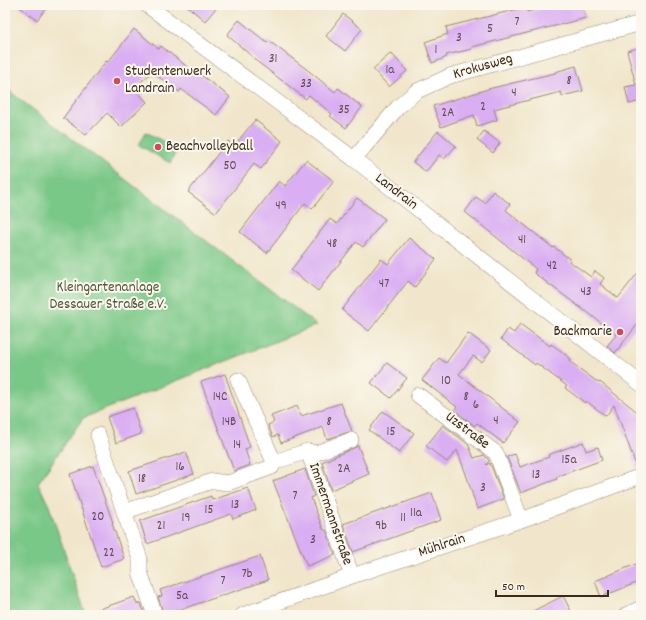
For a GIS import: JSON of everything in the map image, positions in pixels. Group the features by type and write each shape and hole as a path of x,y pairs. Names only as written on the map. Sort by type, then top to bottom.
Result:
{"street":[{"name":"Landrain","path":"147,5 354,159 641,384"},
{"name":"Krokusweg","path":"354,159 398,108 417,91 450,76 641,23"},
{"path":"238,380 274,462"},
{"name":"Uzstraße","path":"418,395 496,452 521,520"},
{"path":"98,435 140,559 140,572 155,615"},
{"name":"Immermannstraße","path":"124,512 212,481 228,483 272,467 274,462 308,452 316,452 351,440"},
{"name":"Immermannstraße","path":"308,452 352,576"},
{"name":"Mühlrain","path":"243,615 352,576 521,520 641,476"},
{"path":"626,615 641,608"}],"green space":[{"name":"Kleingartenanlage Dessauer Straße e.V.","path":"5,88 317,325 83,418 38,483 49,506 86,615 5,615"},
{"name":"Beachvolleyball","path":"146,132 177,149 170,163 139,145"}],"building":[{"path":"17,5 49,5 37,20"},
{"path":"186,5 219,5 205,21"},
{"path":"552,5 582,5 586,18 472,47 472,49 446,55 447,57 432,63 425,42 448,34 446,27 526,7 527,12"},
{"path":"343,14 362,29 345,51 326,36"},
{"path":"239,20 267,43 269,41 335,92 338,88 362,107 346,128 330,116 332,114 309,95 306,99 255,60 227,35"},
{"name":"Studentenwerk Landrain","path":"134,29 159,49 161,46 196,74 197,72 230,97 216,115 181,89 179,92 152,72 134,88 147,102 121,127 107,113 86,135 63,118 106,61 108,62"},
{"path":"641,47 641,101 629,104 625,87 636,85 627,51"},
{"path":"391,53 407,71 389,87 373,69"},
{"path":"576,66 583,91 562,96 561,92 494,109 497,120 477,126 474,115 441,127 433,106 488,89 555,73"},
{"path":"255,120 282,141 261,169 254,164 216,213 188,192 228,141 234,146"},
{"path":"438,131 456,146 444,159 439,155 426,172 413,162"},
{"path":"484,131 500,143 493,153 477,140"},
{"path":"306,160 334,181 312,209 305,203 267,253 240,232 279,181 285,186"},
{"path":"493,191 510,204 506,210 553,248 554,247 571,260 569,261 591,277 595,271 604,278 600,284 618,298 641,269 641,320 615,353 607,346 616,335 534,273 536,269 465,212 476,197 485,203"},
{"path":"357,198 385,219 363,247 356,242 318,291 291,270 330,219 337,224"},
{"path":"409,238 436,259 415,287 408,281 369,331 342,310 381,259 388,264"},
{"path":"520,324 550,346 551,344 561,351 571,359 569,361 599,383 600,382 641,415 641,467 637,468 614,405 606,416 586,401 585,403 565,388 567,386 536,363 535,365 501,339 508,329 514,333"},
{"path":"468,333 491,350 482,362 473,356 459,374 520,422 503,443 477,423 475,426 454,410 457,407 422,380 439,358 446,363"},
{"path":"387,363 407,378 391,398 371,383"},
{"path":"225,374 250,447 245,449 250,465 234,471 201,382"},
{"path":"341,403 352,431 327,439 323,427 281,443 278,435 273,437 268,425 274,422 271,416 297,406 301,416"},
{"path":"133,408 141,434 116,443 107,417"},
{"path":"383,411 414,433 399,453 369,430"},
{"path":"443,425 468,444 474,458 484,455 488,459 489,461 486,465 490,463 504,499 477,509 457,450 447,462 426,446"},
{"path":"583,442 586,451 598,447 602,460 556,477 557,479 521,493 507,457 515,454 520,467 549,457 548,455"},
{"path":"358,446 369,474 331,490 322,462"},
{"path":"186,452 194,474 136,494 129,471"},
{"path":"93,466 124,559 101,567 70,474"},
{"path":"305,469 314,496 311,498 323,529 326,530 335,555 307,566 273,481"},
{"path":"248,488 256,510 233,519 231,514 147,544 140,521 211,496 212,500"},
{"path":"432,493 441,520 353,552 343,524"},
{"path":"260,556 268,580 164,615 158,597 162,596 160,590"},
{"path":"636,564 641,581 601,597 595,581"},
{"path":"563,596 573,615 525,615"},
{"path":"134,597 137,604 141,603 145,615 88,615 88,613"}],"place":[{"name":"Studentenwerk Landrain","path":"117,81"},
{"name":"Beachvolleyball","path":"158,147"},
{"name":"Backmarie","path":"620,332"}]}
